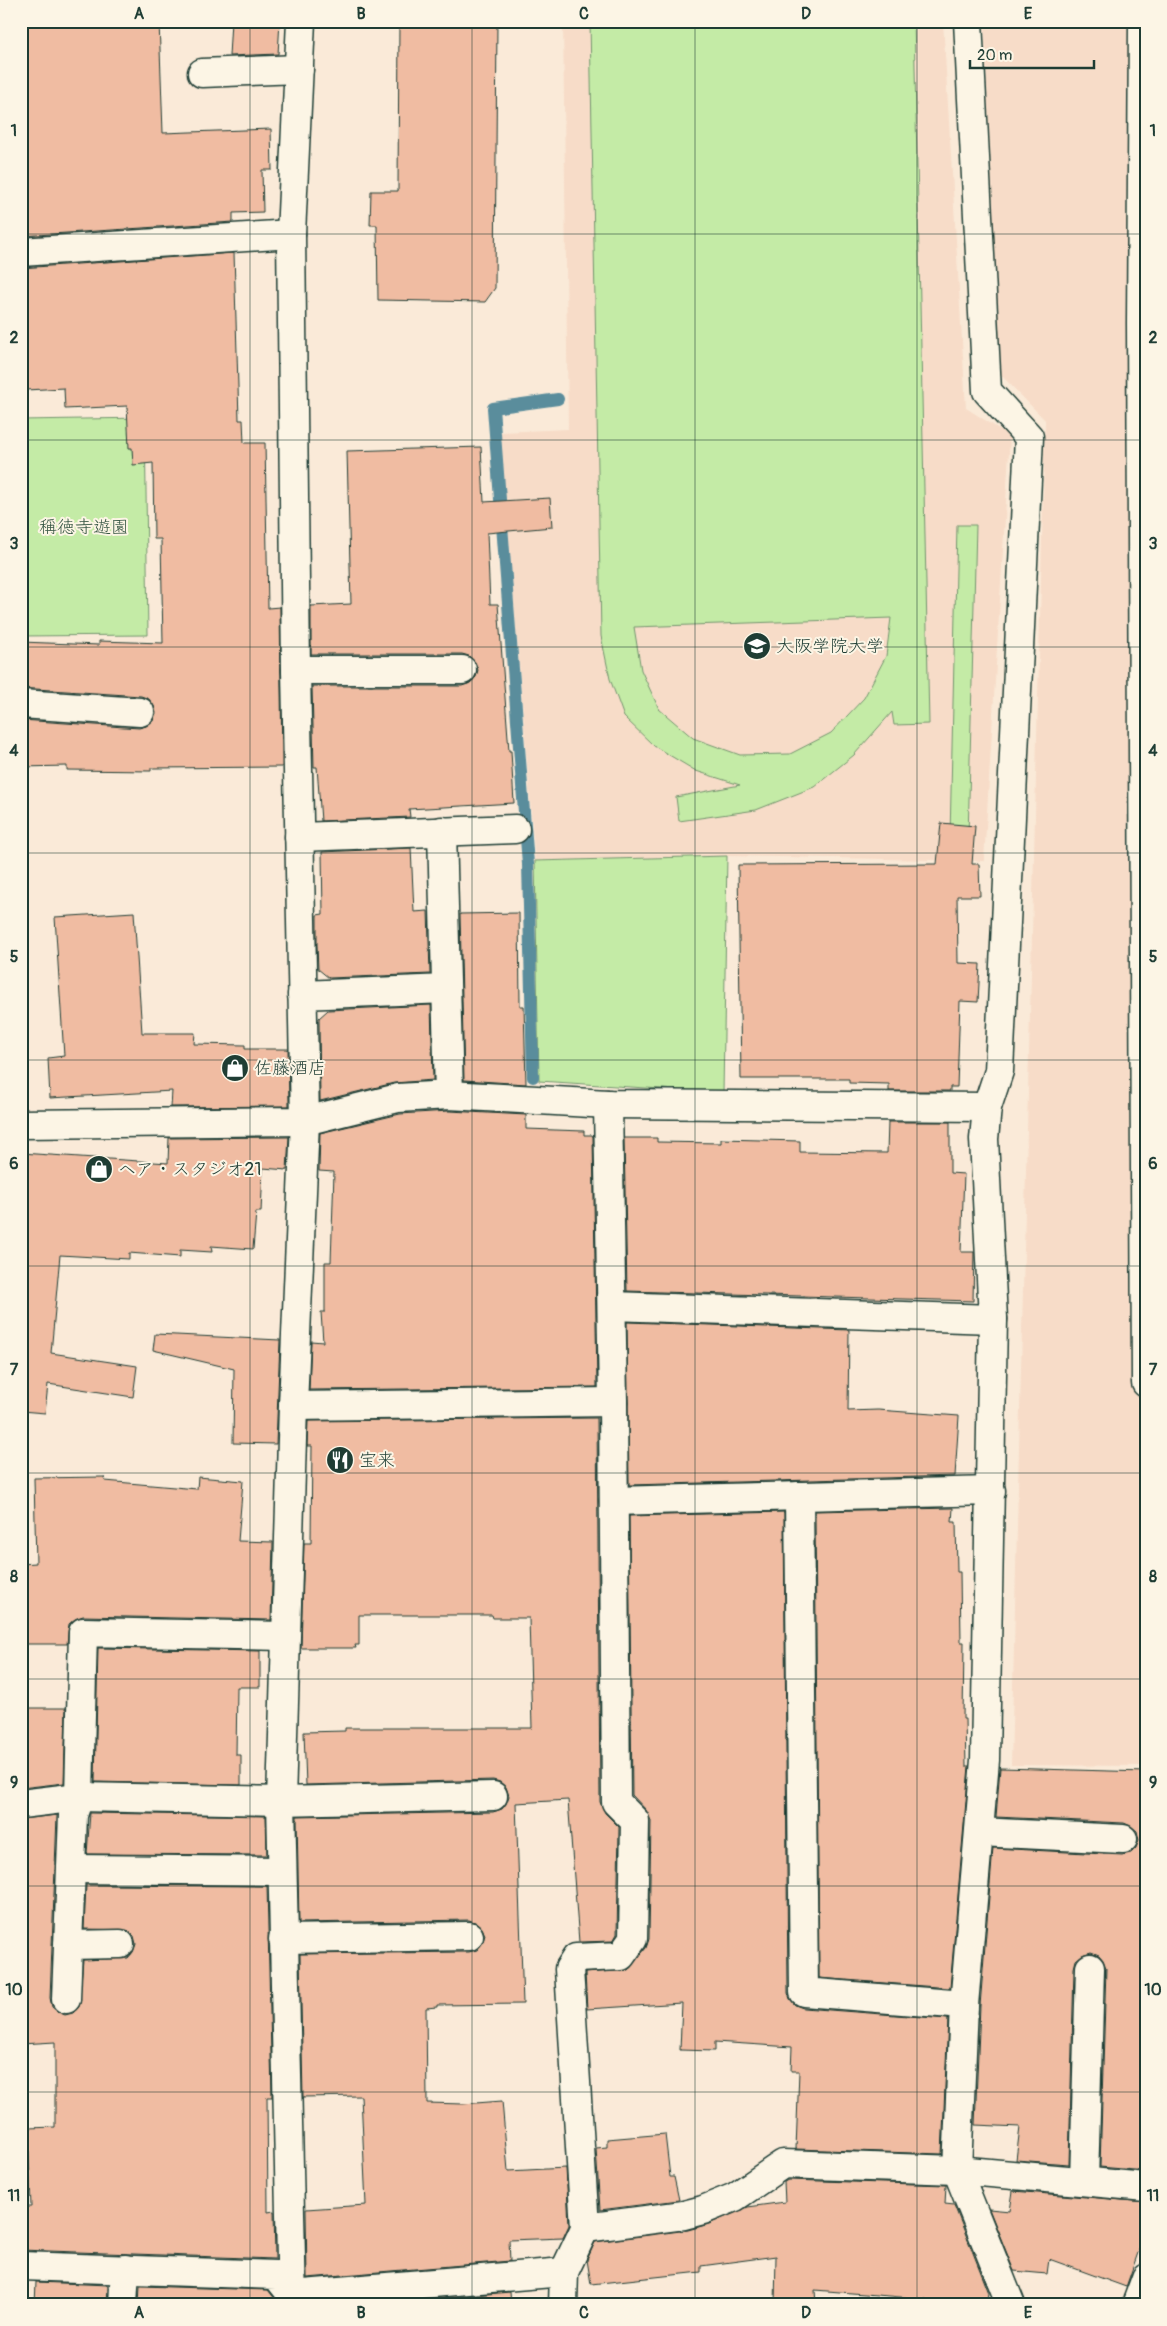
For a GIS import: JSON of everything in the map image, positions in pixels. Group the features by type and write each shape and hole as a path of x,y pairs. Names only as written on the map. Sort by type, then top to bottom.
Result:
{"street":[{"path":"292,2300 281,1801 293,1406 305,1121 296,670 291,234 301,21"},
{"path":"968,21 987,390 1029,437 999,1071 987,1107 984,1139 994,1319 985,1760 964,2005 956,2170 1011,2305"},
{"path":"1143,21 1141,323 1146,1383"},
{"path":"202,73 299,69"},
{"path":"21,252 291,234"},
{"path":"296,670 462,670"},
{"path":"21,704 140,712"},
{"path":"299,836 515,829"},
{"path":"442,831 449,1095"},
{"path":"302,995 446,989"},
{"path":"22,1119 305,1121 398,1098 449,1095 608,1104 987,1107"},
{"path":"563,2305 564,2272 585,2228 569,1969 576,1958 621,1956 633,1938 635,1821 616,1802 614,1402 608,1104"},
{"path":"612,1306 994,1319"},
{"path":"293,1406 614,1402"},
{"path":"614,1501 991,1491"},
{"path":"799,1496 804,1992 964,2005"},
{"path":"66,1999 73,1815 79,1797 82,1632 285,1636"},
{"path":"21,1804 79,1797 281,1801 494,1796"},
{"path":"979,1832 1123,1839"},
{"path":"71,1869 282,1871"},
{"path":"283,1939 469,1936"},
{"path":"68,1945 120,1944"},
{"path":"1084,2181 1090,1968"},
{"path":"585,2228 684,2215 703,2210 735,2197 783,2164 956,2170 1146,2187"},
{"path":"21,2266 276,2275 292,2300"},
{"path":"123,2305 125,2269"},
{"path":"292,2300 564,2272"},
{"path":"1136,2305 1146,2278"}],"shaded area":[{"name":"大阪学院大学","path":"563,21 943,21 966,408 1010,436 984,861 727,856 535,861 500,432 568,429"},
{"path":"984,21 1146,21 1146,1766 1011,1765 1045,420 1000,374"}],"green space":[{"path":"590,21 914,21 929,724 894,725 892,712 854,755 814,787 756,810 679,821 676,797 740,785 696,771 654,746 624,717 610,679 601,636","holes":["891,618 886,656 864,698 831,733 790,754 740,755 693,738 659,709 641,670 634,627"]},
{"name":"稱徳寺遊園","path":"145,418 148,635 21,636 21,420"},
{"path":"957,525 976,525 968,838 950,837"},
{"path":"727,856 723,1093 539,1081 535,861"}],"building":[{"path":"21,21 159,21 163,133 271,129 272,170 262,170 263,212 233,213 233,222 21,236"},
{"path":"231,21 280,21 278,54 229,56"},
{"path":"399,21 497,21 495,288 485,302 378,300 377,225 370,225 371,191 398,191"},
{"path":"234,253 239,420 243,420 244,443 265,443 268,608 280,607 282,767 151,768 151,771 67,770 67,766 21,767 21,720 139,728 153,721 156,713 149,699 141,696 21,688 21,642 99,645 99,641 163,643 161,539 154,539 153,463 133,465 132,448 129,448 127,406 65,409 64,388 26,390 24,322 21,322 21,268"},
{"path":"481,447 484,502 550,498 552,527 487,533 490,604 498,604 514,803 409,809 410,817 321,821 317,767 314,767 312,686 462,686 470,683 476,677 478,670 475,662 469,656 462,654 311,654 311,606 351,604 347,451"},
{"path":"941,823 975,826 972,864 979,864 980,896 957,896 958,963 980,964 978,1002 960,1001 957,1087 950,1087 950,1091 889,1091 889,1084 849,1083 849,1079 741,1079 738,865 937,864"},
{"path":"411,848 414,912 428,911 430,974 329,978 318,969 317,915 323,914 322,852"},
{"path":"134,912 142,1033 195,1033 194,1044 245,1045 245,1049 288,1049 289,1106 171,1107 172,1091 50,1098 48,1058 64,1056 55,917"},
{"path":"519,913 520,1006 524,1006 526,1084 464,1080 460,914"},
{"path":"431,1005 433,1080 394,1083 320,1101 319,1018 328,1010"},
{"path":"449,1111 526,1115 526,1129 584,1131 584,1135 592,1135 597,1387 309,1390 311,1341 323,1342 321,1312 325,1312 325,1262 331,1262 334,1172 319,1171 320,1133 400,1114"},
{"path":"888,1122 950,1122 950,1173 964,1174 961,1252 974,1252 973,1301 627,1291 624,1138 657,1138 657,1142 721,1143 721,1139 800,1141 800,1152 887,1153"},
{"path":"289,1137 287,1170 263,1168 261,1212 256,1212 253,1249 211,1246 212,1252 180,1250 180,1257 129,1253 129,1259 60,1255 51,1353 137,1366 133,1397 48,1384 45,1413 21,1411 21,1153 168,1163 169,1138"},
{"path":"627,1322 849,1330 848,1411 878,1410 959,1416 955,1476 629,1485"},
{"path":"155,1334 280,1340 276,1444 233,1443 234,1369 153,1350"},
{"path":"597,1418 600,1802 605,1813 619,1827 617,1934 613,1941 579,1942 568,1800 516,1803 523,2004 437,2005 437,2007 426,2008 427,2103 463,2104 502,2101 508,2171 566,2168 569,2225 563,2238 509,2240 510,2261 307,2278 306,2209 366,2205 361,2096 303,2097 300,1954 469,1952 477,1950 482,1944 485,1935 477,1923 469,1920 299,1923 297,1816 493,1812 502,1809 509,1796 506,1787 500,1782 493,1780 306,1785 304,1732 345,1731 345,1728 532,1728 529,1618 493,1618 492,1615 359,1615 359,1645 355,1645 356,1648 301,1648 304,1543 311,1543 312,1446 307,1446 308,1421"},
{"path":"104,1477 105,1481 197,1489 198,1477 243,1481 238,1541 273,1542 271,1620 83,1616 69,1624 67,1644 21,1644 21,1564 36,1563 34,1478"},
{"path":"953,1508 952,1522 956,1522 957,1572 960,1572 961,1642 964,1642 963,1719 965,1719 966,1766 969,1766 950,1988 819,1978 815,1511"},
{"path":"784,1512 788,1993 795,2005 803,2008 948,2019 942,2154 796,2149 799,2071 791,2071 792,2047 715,2042 715,2051 680,2050 682,2003 587,2009 585,1973 628,1970 646,1948 649,1939 651,1821 646,1810 632,1795 629,1516"},
{"path":"98,1648 260,1651 260,1687 237,1687 236,1755 241,1755 241,1785 95,1782"},
{"path":"21,1708 66,1708 64,1783 21,1788"},
{"path":"1000,1768 1146,1772 1146,2171 1100,2167 1106,1968 1099,1955 1091,1952 1082,1955 1076,1960 1074,1968 1069,2164 1016,2160 1020,2127 975,2125 980,2006 993,1848 1122,1855 1131,1853 1136,1848 1139,1840 1137,1831 1124,1823 996,1817"},
{"path":"90,1813 266,1816 267,1855 87,1854"},
{"path":"57,1815 50,1998 52,2007 65,2015 73,2013 79,2007 83,1960 128,1958 136,1944 134,1936 127,1930 84,1929 86,1885 267,1886 272,2097 267,2097 268,2212 274,2211 275,2259 21,2250 21,2207 31,2207 28,2128 55,2127 55,2042 21,2044 21,1819"},
{"path":"665,2134 670,2177 674,2177 679,2200 600,2210 596,2148 607,2147 607,2139"},
{"path":"788,2180 946,2185 945,2204 954,2205 989,2293 987,2305 925,2305 926,2299 815,2290 816,2305 775,2305 776,2256 701,2266 701,2272 591,2284 587,2260 595,2242 688,2230 709,2224 748,2207 785,2202 784,2182"},
{"path":"1013,2191 1146,2202 1146,2230 1126,2287 1049,2259 1047,2274 1014,2271 989,2209 1010,2211"},
{"path":"36,2282 108,2285 107,2305 35,2305"},
{"path":"140,2286 268,2290 276,2300 276,2305 139,2305"},
{"path":"510,2292 511,2305 362,2305"}],"waterway":[{"path":"533,1077 528,864 493,408 558,399"}],"place":[{"name":"大阪学院大学","path":"757,646"},
{"name":"佐藤酒店","path":"235,1068"},
{"name":"ヘア・スタジオ21","path":"99,1169"},
{"name":"宝来","path":"340,1460"}]}
